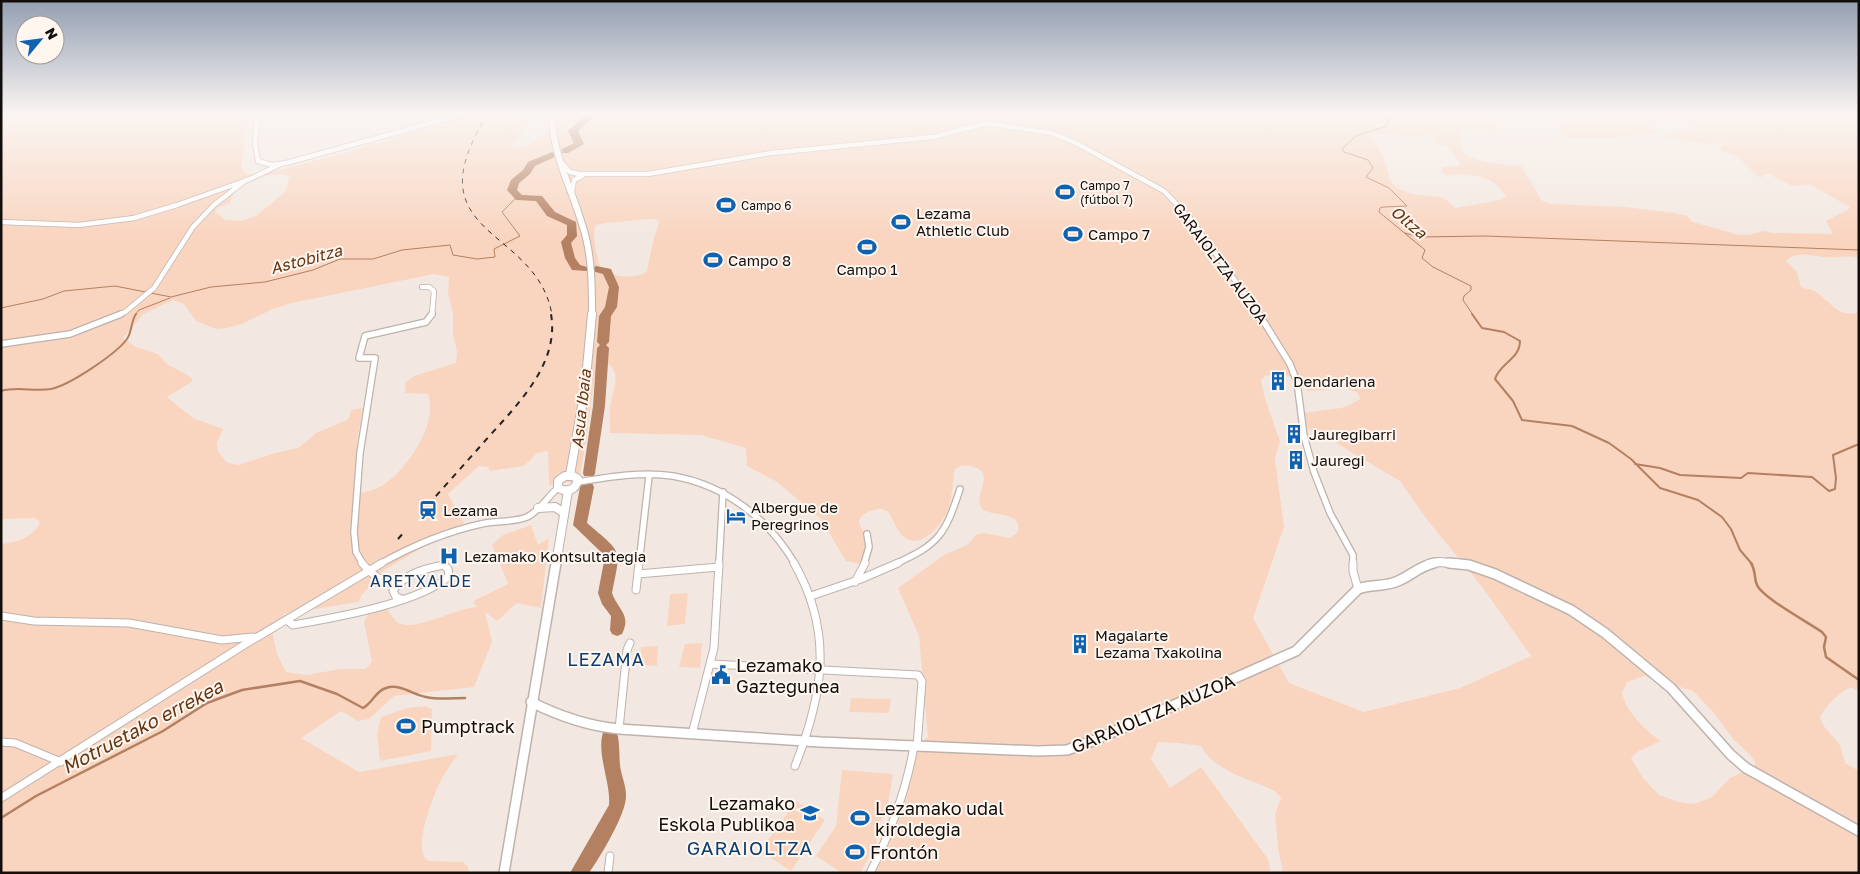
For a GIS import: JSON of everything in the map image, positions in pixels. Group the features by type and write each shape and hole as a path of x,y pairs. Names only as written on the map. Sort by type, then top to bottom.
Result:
{"street":[{"path":"257,155 258,161 263,164 280,165"},
{"path":"1,222 105,223 143,215 186,202 246,180 280,165 317,155"},
{"path":"558,155 587,240 592,298 586,366 570,475"},
{"name":"GARAIOLTZA AUZOA","path":"566,177 586,174 648,174 761,155"},
{"name":"GARAIOLTZA AUZOA","path":"531,702 549,711 592,726 619,729 806,741 1053,752 1081,746 1296,651 1304,645 1358,589 1353,571 1352,555 1330,513 1314,472 1304,436 1297,382 1290,364 1268,326 1190,218 1164,191 1098,155"},
{"path":"560,161 570,172 577,175 572,182 572,192"},
{"path":"1,344 70,334 125,312 154,288 194,227 214,205 246,180"},
{"path":"287,620 292,625 356,614 402,600 443,583 449,576 448,569 444,565 403,579 395,584 386,584 376,579 360,560 354,546 360,456 375,358 359,358 359,354 365,336 426,322 431,318 434,308 434,291 429,287 422,287"},
{"path":"1,798 62,762 258,636 406,550 448,533 480,524 523,518 538,508 558,488 558,482 570,475 576,477 578,482"},
{"path":"578,482 649,476 671,476 692,480 723,492 735,499 764,522 790,553 811,596 817,617 820,670 816,702 806,741 795,766"},
{"path":"636,590 649,476"},
{"path":"558,488 568,491 575,487 578,482"},
{"path":"811,596 855,582 899,562 937,538 943,532 960,488"},
{"path":"504,873 531,702 568,491"},
{"path":"692,734 711,664 723,492"},
{"path":"722,506 735,499"},
{"path":"538,508 555,507 564,513"},
{"path":"855,582 868,556 870,543 867,534"},
{"path":"1358,589 1366,586 1397,582 1420,566 1439,562 1455,563 1483,569 1571,610 1605,633 1671,688 1690,707 1720,744 1746,768 1859,832"},
{"path":"638,574 719,567"},
{"path":"395,584 393,591 396,597 402,600"},
{"path":"1,616 34,621 129,623 222,640 258,636"},
{"path":"619,729 627,650 630,643"},
{"path":"711,664 921,676 920,724 909,774 897,815 870,873"},
{"path":"1,742 15,743 62,762"},
{"path":"608,873 610,856"}],"shaded area":[{"path":"1,155 243,155 241,167 247,175 280,170 338,155 1382,155 1389,173 1389,179 1394,185 1405,192 1442,198 1456,208 1500,200 1506,197 1501,189 1488,179 1462,174 1445,175 1442,172 1443,167 1457,166 1460,163 1454,155 1466,155 1482,161 1521,166 1542,201 1551,204 1625,207 1674,213 1687,216 1693,222 1739,235 1748,235 1765,231 1772,233 1833,234 1826,221 1850,207 1809,184 1792,186 1769,174 1760,178 1732,155 1859,155 1859,258 1850,256 1799,255 1786,261 1797,272 1801,287 1814,291 1841,311 1852,314 1859,312 1859,692 1851,687 1841,693 1826,707 1820,717 1823,725 1840,745 1845,763 1859,771 1859,873 1283,873 1278,848 1275,814 1281,798 1275,791 1224,768 1207,755 1201,746 1158,742 1151,759 1170,788 1201,767 1268,859 1271,873 873,873 904,807 910,773 911,749 928,737 919,636 898,588 944,555 967,545 977,534 985,533 1010,538 1017,533 1018,526 1016,521 1007,516 983,510 979,501 984,478 983,473 973,467 962,466 955,469 954,472 947,513 927,537 914,541 907,539 900,533 887,511 879,509 871,511 863,515 859,523 871,546 868,566 846,561 821,519 777,482 747,466 746,448 701,435 610,433 610,408 616,380 610,365 606,364 599,368 594,381 579,481 549,485 548,451 537,453 524,466 490,471 488,467 479,466 448,494 464,523 383,571 361,596 359,602 285,614 272,630 277,654 286,672 307,675 340,669 365,669 372,662 364,622 370,609 385,608 399,623 409,625 418,624 460,610 478,607 473,603 475,600 508,584 492,545 503,535 531,525 538,545 549,538 541,608 517,603 497,621 485,612 492,642 474,687 394,696 369,719 358,721 341,711 301,738 359,772 458,754 441,780 434,797 425,823 422,847 424,856 429,861 463,862 468,867 469,873 1,873 1,544 24,538 33,532 40,522 35,518 1,519","holes":["284,174 290,177 285,192 256,216 241,221 225,220 215,212 217,208 230,203 237,189 251,180","648,219 655,219 659,222 647,271 637,276 619,276 602,271 594,236 596,225","434,274 449,277 448,293 453,314 453,334 457,352 456,363 414,376 406,382 405,393 428,394 430,406 425,432 419,445 402,469 383,485 367,492 357,494 359,462 357,441 363,408 351,410 347,420 316,433 298,448 238,465 226,462 218,451 217,443 223,429 193,418 167,397 193,381 191,377 167,364 158,354 136,347 123,338 143,314 173,300 184,304 196,321 216,329 227,328 242,324 273,309 292,303","1277,374 1289,376 1308,391 1346,388 1358,393 1360,399 1350,405 1303,413 1299,418 1300,423 1307,429 1331,435 1336,443 1400,481 1428,521 1483,588 1531,656 1460,688 1364,712 1289,683 1253,618 1284,527 1275,459 1280,441 1265,399 1261,380 1265,376","1644,676 1693,691 1714,713 1733,739 1751,756 1755,762 1755,767 1730,778 1712,797 1694,804 1679,802 1659,795 1643,778 1631,758 1637,752 1661,741 1649,732 1632,714 1622,693 1627,682"]},
{"path":"688,593 685,624 667,626 670,594"},
{"path":"702,643 700,668 679,667 685,644"},
{"path":"658,646 657,666 640,665 641,647"},
{"path":"851,698 891,699 889,713 849,712"},
{"name":"Pumptrack","path":"425,706 432,709 431,751 380,761 377,734 381,717 408,708"},
{"name":"Lezamako udal kiroldegia","path":"842,770 893,774 887,810 875,832 877,844 860,873 842,873 816,856 836,826"},
{"path":"796,801 825,820 791,871 760,851"}],"waterway":[{"name":"Asua Ibaia","path":"552,155 531,164 527,172 514,182 512,190 519,198 539,198 551,214 572,224 572,236 566,242 570,258 576,268 583,269"},
{"name":"Oltza","path":"1352,155 1368,160 1373,168 1366,177 1389,188 1407,206 1383,207 1380,208 1379,212 1425,250 1422,258 1433,267 1471,286 1471,290 1464,296 1463,300 1473,315"},
{"name":"Astobitza","path":"1,308 43,299 64,291 115,286 171,297 211,287 265,282 313,270 340,259 373,259 402,250 450,245 453,255 477,259 495,257 494,249 520,236 502,212 517,197"},
{"path":"1405,233 1419,237 1485,236 1859,250"},
{"name":"Asua Ibaia","path":"596,269 607,271 614,287 611,307 605,316 603,342"},
{"path":"135,315 139,310 170,298"},
{"path":"1,391 51,389 69,382 113,353 127,339 136,314"},
{"name":"Oltza","path":"1472,314 1482,328 1504,332 1520,341 1517,352 1501,369 1495,379 1513,401 1522,420 1572,426 1609,443 1636,464"},
{"name":"Asua Ibaia","path":"589,473 599,406 603,348"},
{"path":"1636,464 1660,468 1680,475 1741,478 1748,473 1812,477 1829,491 1835,489 1836,478 1833,455 1859,444"},
{"path":"1636,464 1660,488 1698,500 1722,517 1731,529 1740,550 1752,564"},
{"name":"Asua Ibaia","path":"587,487 580,525 610,551 612,556 605,593 607,600 618,616 617,630"},
{"path":"1751,563 1756,583 1761,590 1768,597 1822,632 1826,637 1824,647 1826,657 1859,680"},
{"name":"Motruetako errekea","path":"1,818 36,796 163,731 207,703 242,690 300,681 337,694 363,708 379,692 391,687 401,688 431,698 465,698"},
{"name":"Asua Ibaia","path":"579,873 592,854 617,806 618,795 612,768 610,735"}],"railway":[{"path":"467,155 463,185 470,208 485,227 525,263 542,286 552,315"},
{"path":"420,514 509,414 532,384 542,368 549,351 552,333 551,314"},
{"path":"398,539 405,531"}],"place":[{"name":"Campo 7 (fútbol 7)","path":"1065,192"},
{"name":"Campo 6","path":"726,205"},
{"name":"Lezama Athletic Club","path":"901,222"},
{"name":"Campo 7","path":"1073,234"},
{"name":"Campo 1","path":"867,247"},
{"name":"Campo 8","path":"713,260"},
{"name":"Dendariena","path":"1278,381"},
{"name":"Jauregibarri","path":"1294,434"},
{"name":"Jauregi","path":"1296,460"},
{"name":"Lezama","path":"428,510"},
{"name":"Albergue de Peregrinos","path":"736,516"},
{"name":"Lezamako Kontsultategia","path":"449,556"},
{"name":"Magalarte Lezama Txakolina","path":"1080,644"},
{"name":"Lezamako Gaztegunea","path":"721,675"},
{"name":"Pumptrack","path":"406,726"},
{"name":"Lezamako Eskola Publikoa","path":"810,813"},
{"name":"Lezamako udal kiroldegia","path":"860,818"},
{"name":"Frontón","path":"855,852"}],"district":[{"name":"ARETXALDE","path":"421,581"},
{"name":"LEZAMA","path":"606,659"},
{"name":"GARAIOLTZA","path":"750,847"}]}
